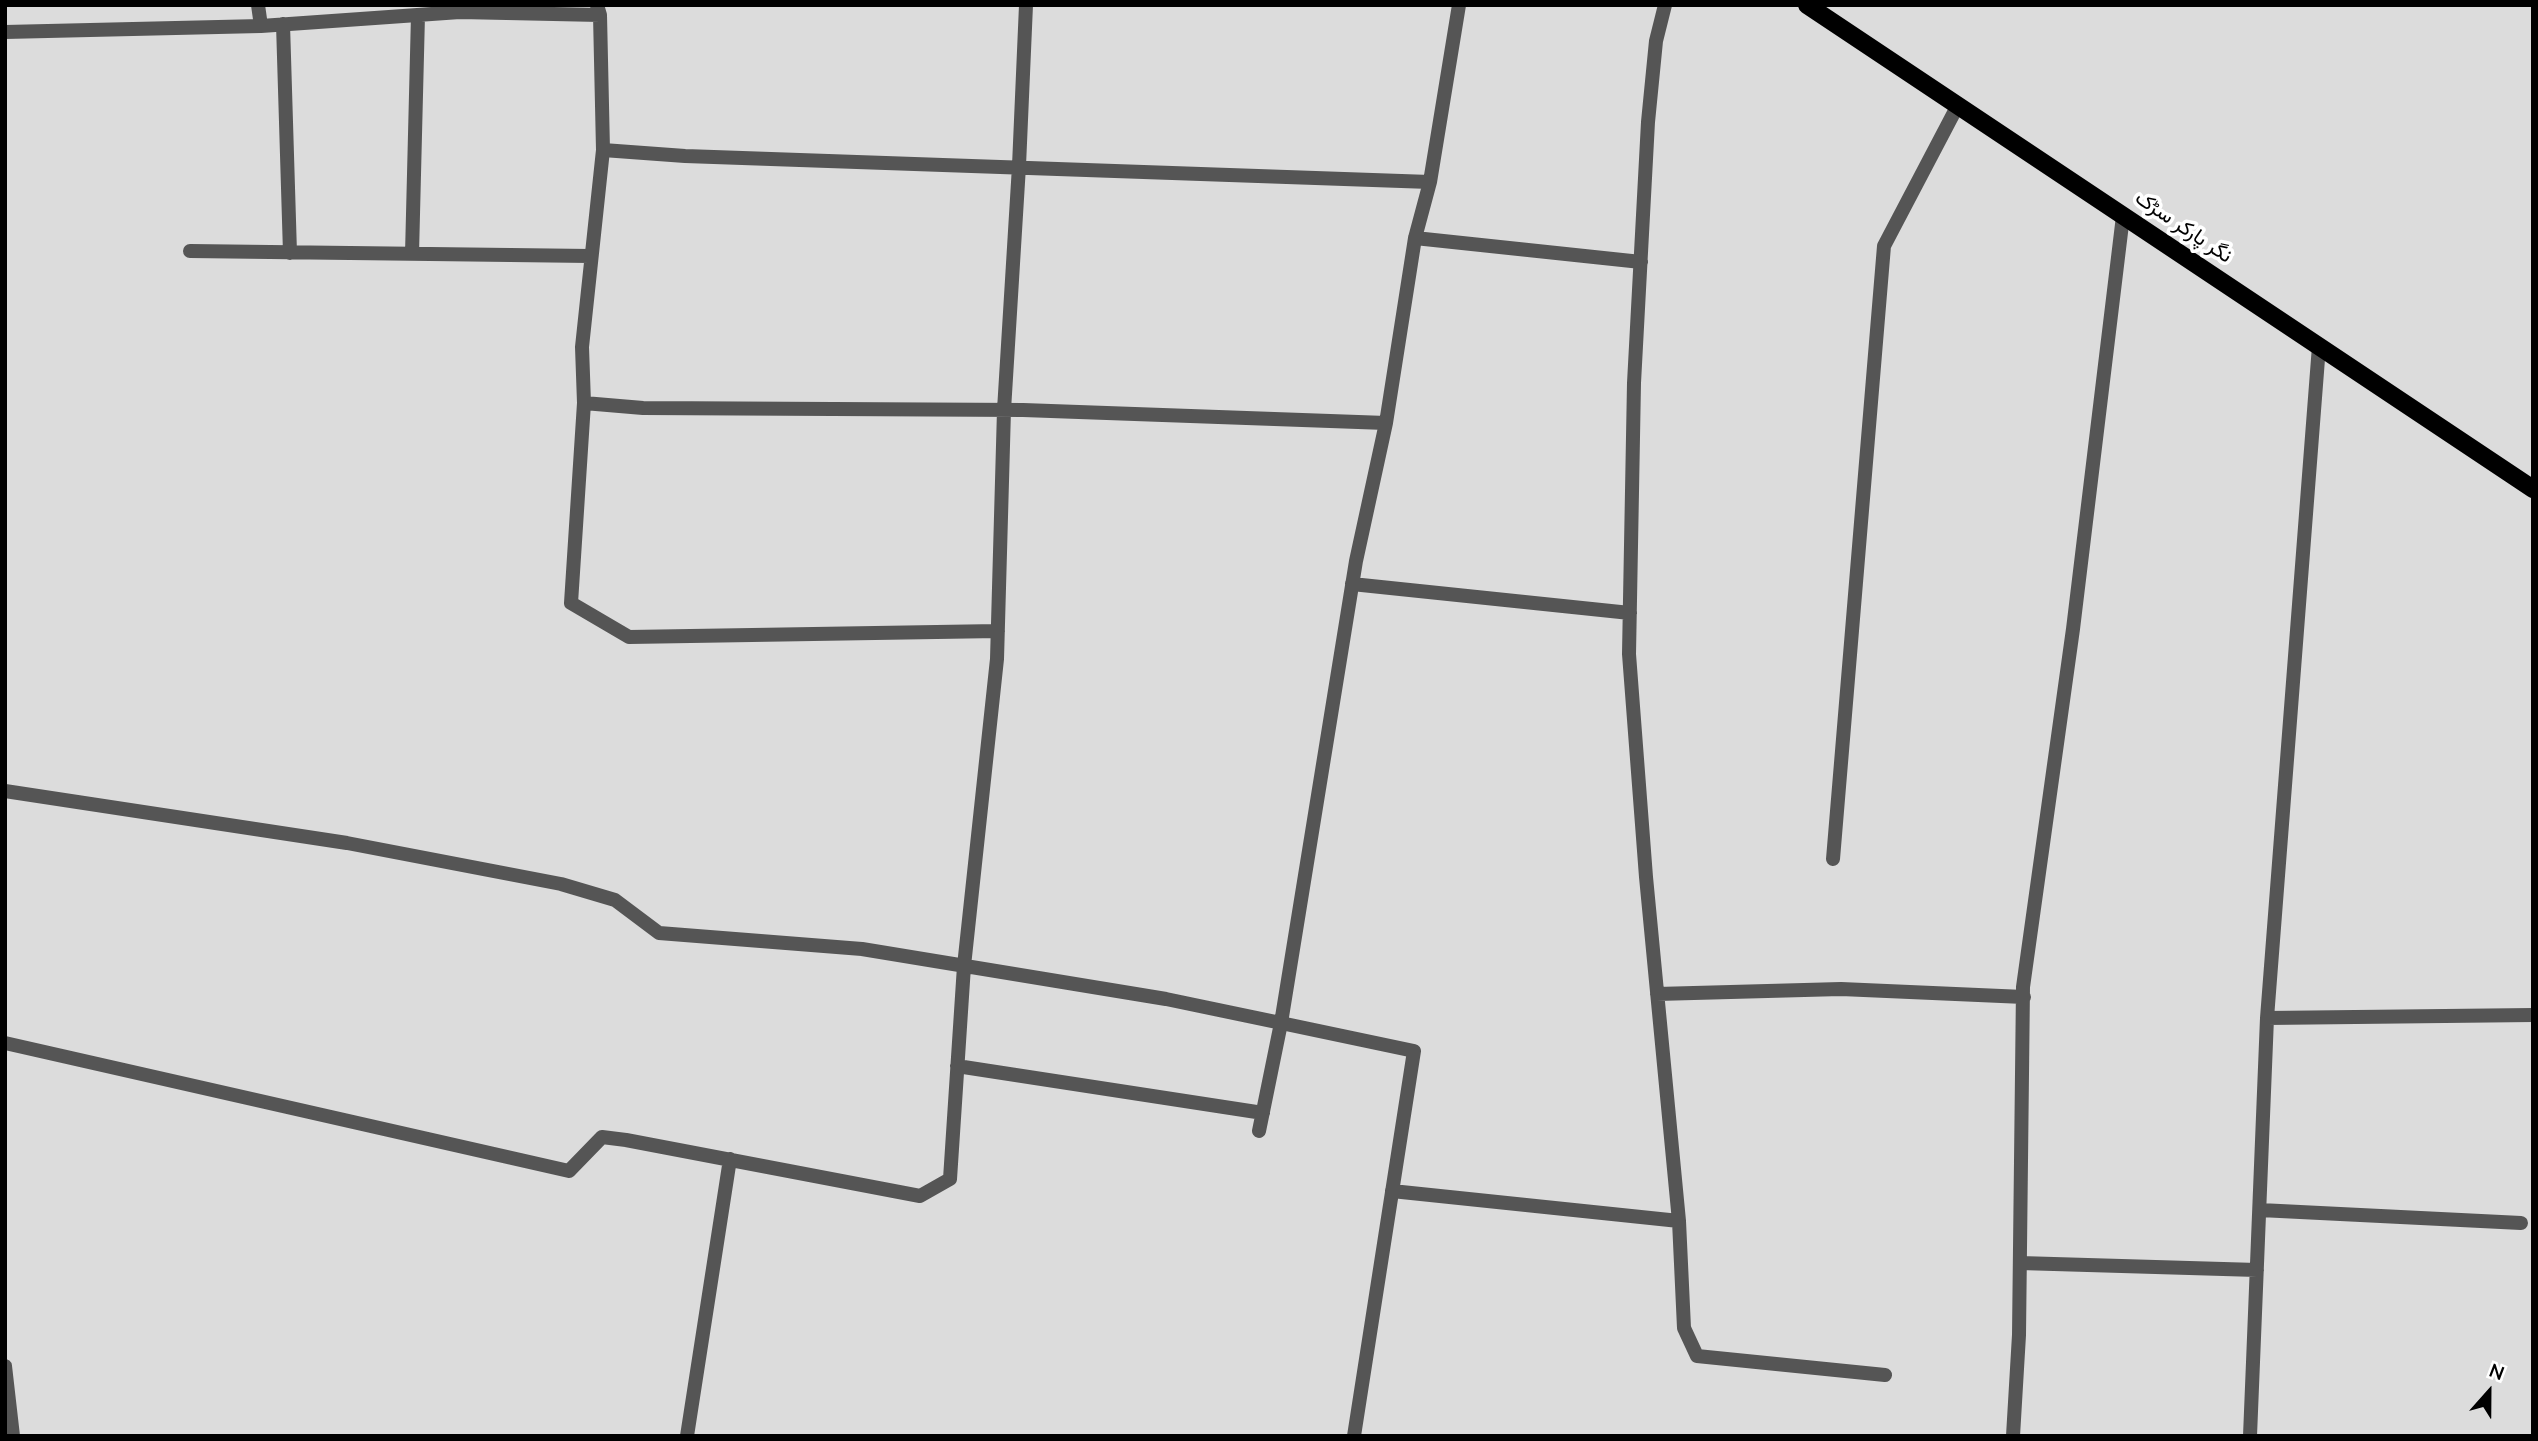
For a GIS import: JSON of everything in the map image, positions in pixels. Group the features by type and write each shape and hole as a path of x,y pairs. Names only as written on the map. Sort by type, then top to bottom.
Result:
{"main road":[{"name":"نگر پارکر سڑک","path":"1807,5 2533,489"}],"street":[{"path":"258,5 261,26"},
{"path":"5,1043 569,1171 602,1137 920,1196 950,1179 964,965 997,659 1004,410 1026,5"},
{"path":"1259,1131 1282,1023 1352,584 1386,424 1415,238 1430,182 1459,5"},
{"path":"1665,5 1656,41 1648,122 1634,383 1629,654 1679,1221 1684,1328 1697,1356 1885,1375"},
{"path":"5,32 261,26 460,12 598,10 603,150 582,347 584,403 571,603 629,637 998,631"},
{"path":"412,254 418,15"},
{"path":"283,24 290,253"},
{"path":"1833,859 1884,246 1958,105"},
{"path":"603,150 685,156 1430,182"},
{"path":"2013,1436 2019,1335 2024,997 2073,629 2123,216"},
{"path":"1415,238 1641,262"},
{"path":"190,251 590,257"},
{"path":"2250,1436 2267,1018 2319,346"},
{"path":"584,403 643,408 1004,410 1386,424"},
{"path":"1352,584 1630,613"},
{"path":"5,791 347,843 561,884 615,900 659,933 862,949 1166,999 1414,1051 1354,1436"},
{"path":"1657,994 1841,989 2024,997"},
{"path":"2267,1018 2533,1014"},
{"path":"957,1066 1263,1113"},
{"path":"687,1436 730,1159"},
{"path":"1392,1191 1679,1221"},
{"path":"2260,1210 2521,1223"},
{"path":"2020,1263 2257,1270"},
{"path":"5,1366 13,1436"}],"shaded area":[{"path":"5,5 2533,5 2533,1436 5,1436"}]}
